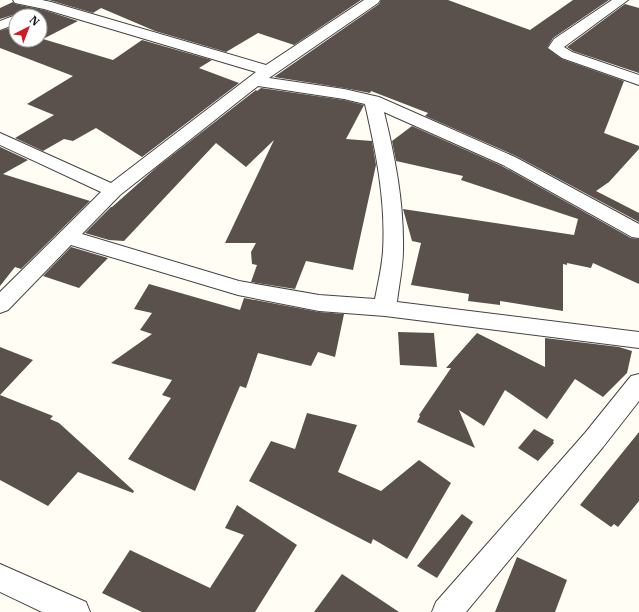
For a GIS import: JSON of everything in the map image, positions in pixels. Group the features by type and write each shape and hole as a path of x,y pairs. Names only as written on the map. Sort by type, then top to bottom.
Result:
{"street":[{"path":"20,0 51,3 261,76 373,101 509,161 639,232"},
{"path":"0,305 9,285 68,237 113,191 261,76 373,0"},
{"path":"621,0 559,42 556,48 567,55 639,80"},
{"path":"40,8 51,3"},
{"path":"373,101 384,146 392,195 393,251 384,308"},
{"path":"0,138 113,191"},
{"path":"68,237 238,288 319,303 384,308 639,340"},
{"path":"447,612 588,446 639,383"},
{"path":"0,578 75,612"}],"building":[{"path":"49,0 361,0 294,45 258,33 226,52 155,31 101,8 93,13"},
{"path":"381,0 448,0 530,30 573,0 609,0 553,38 547,48 562,59 624,81 604,133 639,146 639,149 609,182 596,191 639,213 639,222 516,156 425,116 428,113 371,91 370,93 274,77 379,4"},
{"path":"13,2 15,4 34,8 8,8 8,16 0,19 0,8"},
{"path":"625,4 639,8 639,73 573,51 567,47"},
{"path":"48,11 78,21 48,36"},
{"path":"8,28 8,48 48,48 48,40 113,60 142,40 212,60 199,68 239,83 142,157 96,128 73,141 64,139 43,151 15,138 54,115 27,104 73,76 0,48 0,31"},
{"path":"261,88 344,100 364,105 346,139 372,141 376,165 353,270 306,261 295,289 251,282 257,265 252,264 251,252 256,243 225,243 274,140 246,167 216,143 124,241 109,240 85,233 111,207 157,167 256,90 257,91"},
{"path":"412,126 502,166 631,238 639,239 639,284 593,263 591,268 567,263 567,265 563,264 563,311 500,301 500,305 468,301 469,294 411,285 421,243 412,241 403,209 574,235 578,219 461,180 463,176 396,161 392,141"},
{"path":"0,147 28,160 3,174 90,201 21,269 15,267 0,286"},
{"path":"71,247 108,258 79,288 43,276"},
{"path":"149,284 240,310 244,298 319,312 344,314 335,357 318,352 311,366 258,353 246,388 240,386 195,491 128,459 171,398 162,395 172,380 111,363 152,334 140,330 152,313 134,309"},
{"path":"398,332 434,333 437,367 400,365"},
{"path":"477,333 545,367 545,338 619,347 632,351 627,373 603,397 575,379 547,419 505,390 484,426 459,410 475,448 417,422 420,416 419,415 451,368 446,368"},
{"path":"0,347 33,360 0,395"},
{"path":"0,395 53,416 50,419 59,423 134,491 133,493 78,472 48,506 0,480"},
{"path":"307,413 357,425 338,472 381,491 419,460 451,483 407,559 373,539 371,544 249,481 271,441 295,449"},
{"path":"534,429 554,440 554,443 538,461 518,448"},
{"path":"639,432 639,501 618,527 614,524 611,527 580,505"},
{"path":"237,505 297,545 255,612 142,612 102,593 130,550 210,588 244,535 225,528"},
{"path":"462,514 473,522 437,578 417,566"},
{"path":"517,557 567,580 555,612 495,612"},
{"path":"342,574 399,612 314,612"}]}
